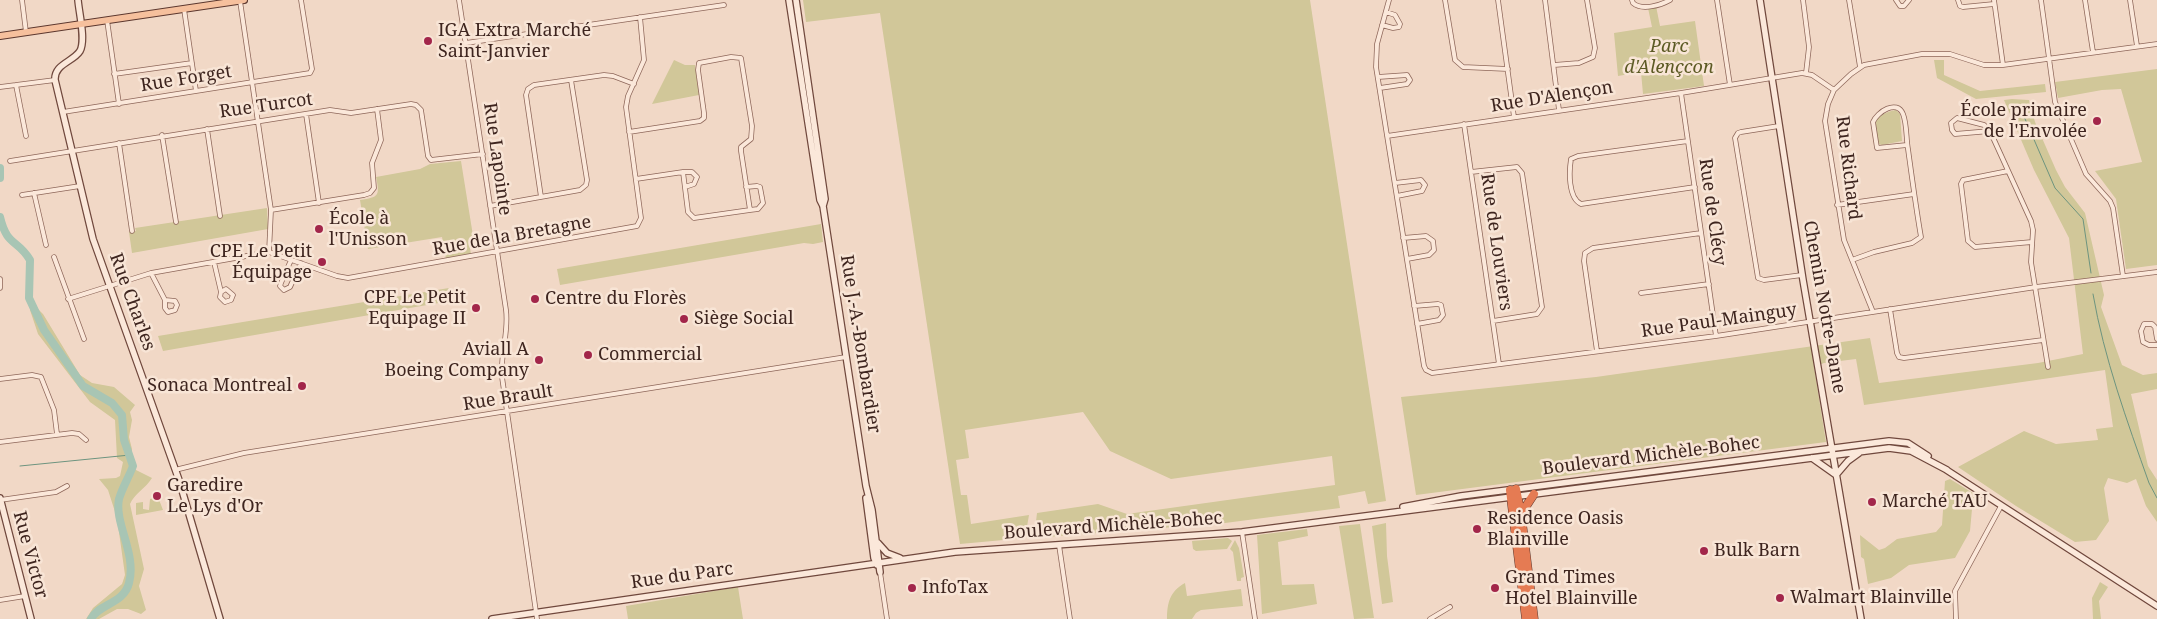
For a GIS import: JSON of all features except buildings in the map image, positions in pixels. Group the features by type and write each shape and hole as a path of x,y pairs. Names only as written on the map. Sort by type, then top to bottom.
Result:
{"highway":[{"path":"1513,493 1521,514 1534,619"},
{"path":"1513,493 1526,619"},
{"path":"1521,514 1534,494"}],"main road":[{"path":"0,36 242,0"}],"street":[{"path":"22,0 26,32"},
{"path":"0,88 55,80 55,74 59,68 81,49 78,0"},
{"path":"68,299 151,273 269,252 272,210 242,0"},
{"name":"Rue Forget","path":"63,112 310,73 312,69 301,0"},
{"name":"Rue Lapointe","path":"460,0 507,316 502,368 536,616"},
{"name":"Rue J.-A.-Bombardier","path":"788,0 820,200 824,206"},
{"name":"Rue J.-A.-Bombardier","path":"796,0 846,357 866,486 877,541 878,563"},
{"path":"1389,0 1377,44 1378,77 1403,238 1407,259 1414,306 1417,324 1439,320 1443,315 1441,306 1438,304 1414,306"},
{"path":"1445,0 1454,60 1463,67 1508,69"},
{"path":"1498,0 1514,117"},
{"path":"1545,0 1559,110"},
{"path":"1554,65 1579,63 1594,57 1595,48 1586,0"},
{"path":"1632,0 1633,4 1640,7 1651,6 1670,0"},
{"path":"1717,0 1730,85"},
{"name":"Chemin Notre-Dame","path":"1760,0 1802,275 1861,619"},
{"path":"1803,0 1809,47 1806,73 1834,90"},
{"path":"1849,0 1860,67"},
{"path":"1896,0 1900,6 1904,6 1909,0"},
{"path":"1958,0 1960,6 1964,7 1994,2 2003,65"},
{"path":"2040,0 2055,102 2086,174 2107,197 2113,208 2123,276"},
{"path":"2085,0 2093,52"},
{"path":"2130,0 2137,46"},
{"path":"466,43 724,5"},
{"path":"184,9 196,90"},
{"path":"1382,25 1393,28 1400,24 1395,15 1386,12"},
{"name":"Rue de la Bretagne","path":"269,252 348,278 637,226 641,220 626,105 644,64 645,56 640,18"},
{"path":"107,20 119,104"},
{"name":"Rue Richard","path":"1873,312 1844,240 1825,118 1834,90 1860,67 1922,54 1950,54 1984,65 2003,65 2157,44"},
{"path":"629,132 700,121 704,118 704,113 698,82 698,66 700,63 737,56 741,58 752,135 751,139 741,147 750,210"},
{"path":"114,74 192,63"},
{"name":"Rue D'Alençon","path":"1387,136 1806,73"},
{"path":"1378,77 1400,74 1407,75 1410,80 1407,84 1380,88"},
{"path":"541,197 527,91 532,86 609,75 634,84"},
{"name":"Rue Charles","path":"55,80 93,239 148,388 220,619"},
{"path":"490,206 581,190 587,183 572,80"},
{"path":"16,85 26,136"},
{"name":"Rue de Clécy","path":"1681,93 1716,336"},
{"name":"Rue Turcot","path":"10,161 119,142 330,110 351,113 411,104 419,106 422,113 428,156 432,161 483,154"},
{"path":"1852,260 1874,252 1917,241 1921,237 1903,113 1899,109 1893,108 1880,111 1873,122 1877,148 1907,145"},
{"path":"272,210 364,195 372,191 374,188 372,161 381,140 377,109"},
{"path":"306,114 319,203"},
{"path":"1990,131 1955,134 1951,123 1956,118 1984,125 1990,131 2031,221 2033,230 2031,262 2048,367"},
{"name":"Rue de Louviers","path":"1464,124 1499,364"},
{"path":"1780,126 1738,133 1735,141 1758,278 1764,280 1802,275"},
{"path":"207,129 220,216"},
{"path":"162,136 176,222"},
{"path":"1688,141 1578,156 1571,159 1569,168 1573,196 1581,204 1694,187"},
{"path":"119,142 132,231"},
{"path":"1471,172 1517,167 1522,173 1542,307 1537,314 1494,321"},
{"path":"683,172 688,212 694,218 758,209 763,203 760,187 746,187"},
{"path":"636,179 692,172 697,177 694,184 685,187"},
{"path":"2008,172 1963,180 1961,184 1968,241 1975,248 2032,242"},
{"path":"1395,183 1421,180 1425,185 1422,190 1397,196"},
{"path":"22,195 80,186"},
{"path":"34,193 46,245"},
{"path":"1838,204 1914,194"},
{"path":"1597,352 1584,261 1586,253 1593,248 1701,233"},
{"path":"1403,238 1426,236 1434,245 1434,250 1429,255 1407,259"},
{"path":"54,258 84,339"},
{"path":"291,260 280,286 284,290 289,289 301,263"},
{"path":"214,262 221,292"},
{"name":"Rue Paul-Mainguy","path":"1417,324 1424,366 1426,370 1432,373 1716,336 2036,287 2157,272"},
{"path":"151,273 165,300"},
{"path":"0,279 0,288"},
{"path":"1641,293 1709,284"},
{"path":"1890,309 1899,357 1904,358 2043,340"},
{"path":"2157,339 2155,327 2152,324 2144,324 2141,331 2143,342 2150,346 2157,345"},
{"name":"Rue Brault","path":"175,470 239,454 846,357"},
{"path":"0,379 34,374 41,377 54,410 57,434"},
{"path":"0,442 77,433 86,440"},
{"name":"Boulevard Michèle-Bohec","path":"878,563 955,552 1242,532 1513,493 1902,442 1915,446 1947,470 2157,606"},
{"name":"Boulevard Michèle-Bohec","path":"1513,493 1534,494 1812,458 1832,452 1861,452 1903,448 1917,453 1947,470"},
{"path":"1812,458 1836,475 1848,461 1861,452"},
{"path":"0,499 58,492 68,486"},
{"name":"Rue J.-A.-Bombardier","path":"866,486 867,512 880,572 887,619"},
{"name":"Rue Victor","path":"0,499 31,619"},
{"path":"1956,619 1955,591 2002,506"},
{"path":"1242,532 1255,619"},
{"path":"877,541 888,554 904,559"},
{"path":"1059,545 1070,619"},
{"name":"Rue du Parc","path":"492,619 536,616 878,563"},
{"path":"0,600 25,596"},
{"path":"1430,619 1450,607"}],"green space":[{"path":"803,0 1310,0 1386,501 1368,504 1365,491 1338,496 1340,508 1225,523 1034,538 1037,513 1098,504 1127,514 1335,485 1332,456 1171,479 1110,451 1083,412 965,430 969,458 956,460 961,495 967,495 971,524 1029,515 1025,538 960,544 880,13 806,22"},
{"name":"Parc d'Alençcon","path":"1656,6 1660,26 1695,21 1704,86 1643,94 1641,72 1618,76 1614,33 1652,27 1648,8"},
{"path":"674,60 685,65 695,65 699,95 652,104"},
{"path":"1934,60 1944,60 1944,75 1980,91 2045,84 2046,92 1976,99 1937,78"},
{"path":"2157,69 2157,265 2126,269 2116,199 2095,171 2142,162 2121,89 2102,90 2058,98 2055,82"},
{"path":"2004,100 2029,100 2035,122 2056,170 2065,187 2085,213 2104,295 2101,307 2122,365 2143,375 2157,373 2157,389 2131,394 2148,466 2157,480 2157,522 2146,506 2136,479 2127,483 2108,478 2104,488 2109,521 2096,540 2075,542 2016,506 1958,467 2024,431 2056,444 2098,440 2096,429 2113,427 2105,370 1864,405 1856,359 1824,363 1814,367 1826,442 1416,495 1401,397 1596,377 1870,338 1879,383 2038,363 2083,354 2069,238 2034,170"},
{"path":"1896,110 1900,114 1902,141 1879,144 1874,131 1876,121 1883,114"},
{"path":"461,161 474,242 469,243 471,254 446,259 442,237 368,249 360,200 371,198 377,194 376,177 420,169 430,164"},
{"path":"267,208 268,229 132,253 129,232 136,231 135,228"},
{"path":"821,224 823,242 804,243 560,285 557,269"},
{"path":"449,288 450,301 163,351 158,336"},
{"path":"36,307 43,314 80,375 92,383 114,387 135,405 130,412 132,420 129,437 132,449 132,468 152,478 130,504 144,569 139,586 146,610 141,614 128,609 117,609 99,619 86,619 93,608 122,584 125,575 117,518 108,490 99,479 120,476 123,462 117,458 115,420 90,402 38,334 30,310"},
{"path":"1950,479 1976,495 1973,498 1970,531 1955,558 1909,565 1891,578 1868,584 1864,559 1861,557 1860,535 1879,550 1897,539 1936,532 1942,525 1945,481"},
{"path":"158,497 163,510 136,515 136,503 143,502 143,509 149,510 150,499"},
{"path":"1386,523 1387,556 1393,602 1382,604 1372,526"},
{"path":"1360,524 1374,618 1354,619 1339,526"},
{"path":"1307,529 1308,536 1278,542 1282,585 1314,584 1317,604 1262,614 1257,535"},
{"path":"1228,538 1232,541 1227,549 1196,551 1193,549 1192,541"},
{"path":"1235,540 1239,548 1244,577 1241,578 1241,581 1237,581 1233,552 1230,549"},
{"path":"2100,582 2108,587 2099,601 2101,619 2093,619 2092,598"},
{"path":"1185,583 1187,596 1241,589 1243,606 1201,610 1192,619 1167,619 1170,598"},
{"path":"738,587 743,619 628,619 626,606"}],"waterway":[{"path":"2019,105 2055,188 2083,219 2091,273"},
{"path":"0,168 0,178"},
{"path":"0,217 9,238 26,253 30,260 29,298 44,330 83,386 112,403 122,415 124,440 133,466 120,495 118,508 131,572 129,583 122,595 99,610 91,619"},
{"path":"2093,294 2103,342 2117,389 2149,483 2157,498"},
{"path":"20,466 130,455"}],"place":[{"name":"IGA Extra Marché Saint-Janvier","path":"428,41"},
{"name":"École primaire de l'Envolée","path":"2097,121"},
{"name":"École à l'Unisson","path":"319,229"},
{"name":"CPE Le Petit Équipage","path":"322,262"},
{"name":"Centre du Florès","path":"535,299"},
{"name":"CPE Le Petit Equipage II","path":"476,308"},
{"name":"Siège Social","path":"684,319"},
{"name":"Commercial","path":"588,355"},
{"name":"Aviall A Boeing Company","path":"539,360"},
{"name":"Sonaca Montreal","path":"302,386"},
{"name":"Garedire Le Lys d'Or","path":"157,496"},
{"name":"Marché TAU","path":"1872,502"},
{"name":"Residence Oasis Blainville","path":"1477,529"},
{"name":"Bulk Barn","path":"1704,551"},
{"name":"InfoTax","path":"912,588"},
{"name":"Grand Times Hotel Blainville","path":"1495,588"},
{"name":"Walmart Blainville","path":"1780,598"}]}
